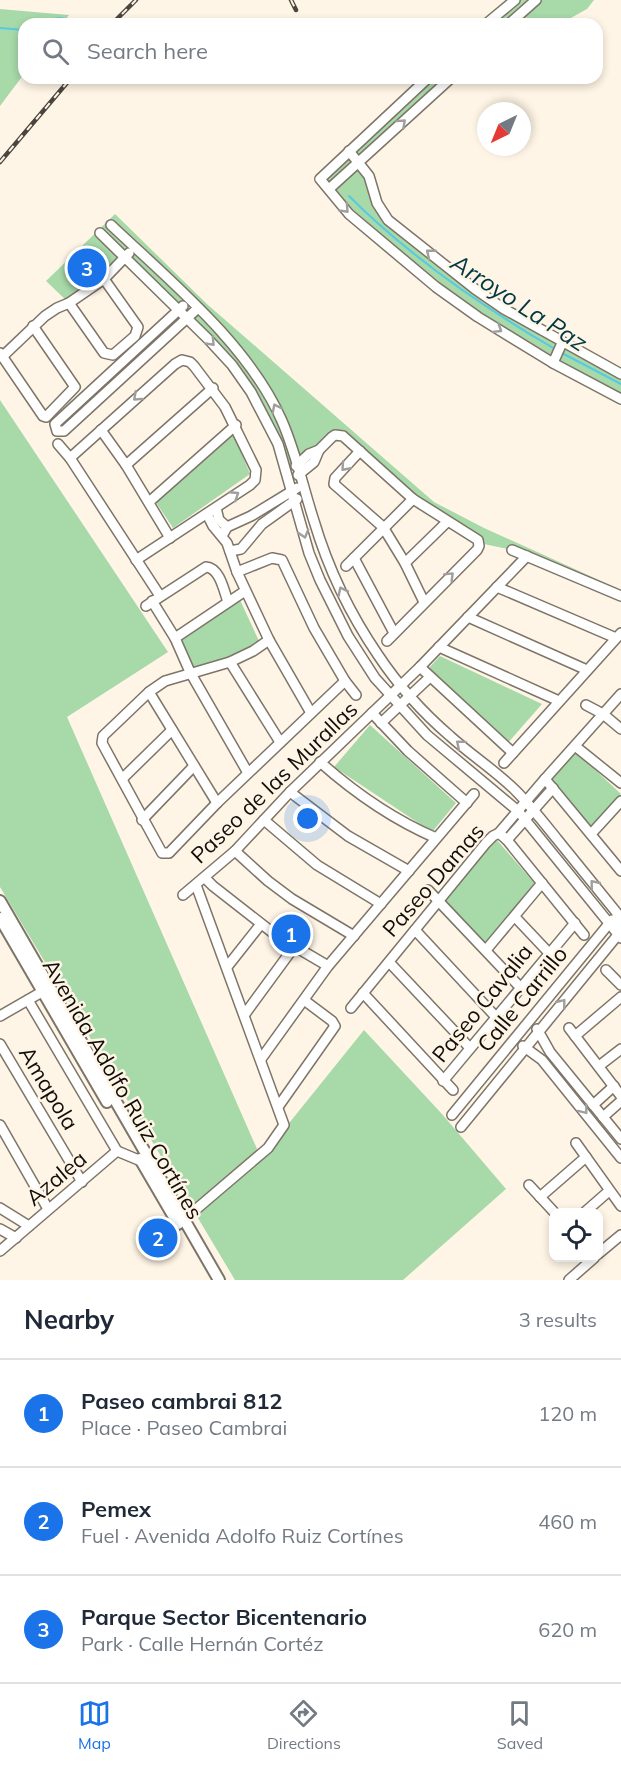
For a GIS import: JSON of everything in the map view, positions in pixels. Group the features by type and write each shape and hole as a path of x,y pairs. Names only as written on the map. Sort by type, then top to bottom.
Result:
{"main road":[{"path":"0,901 47,989 181,1222 219,1280"},
{"name":"Avenida Adolfo Ruiz Cortínes","path":"0,918 47,989 141,1161 181,1222 212,1280"}],"street":[{"path":"493,18 515,0"},
{"path":"516,18 536,0"},
{"path":"422,84 320,179 349,214 436,287 495,328 621,399"},
{"path":"329,189 444,84"},
{"path":"349,151 369,176 377,203 388,220 504,309 561,345 621,374"},
{"path":"111,225 198,308 254,372 283,422 321,542 342,592 377,654 400,686 448,735 504,779 534,810 619,911 620,934"},
{"path":"100,232 187,318 231,365 250,391 278,444 309,553 333,609 362,658 390,696 439,746 518,811 609,924 620,934"},
{"path":"33,326 74,384 74,389 46,417 43,416 1,355 33,326 50,311 69,303 104,279 135,247"},
{"path":"69,303 104,353 114,355 135,336 138,327 104,279"},
{"path":"189,300 55,424 57,431 64,431 198,308"},
{"path":"554,361 561,345"},
{"path":"70,458 182,360 190,362 213,388 236,425 256,470 253,483 136,560"},
{"path":"126,465 213,388"},
{"path":"149,502 236,425"},
{"path":"101,430 126,465 170,538"},
{"path":"240,574 241,549 291,487 299,468 316,460 319,450 332,437 342,436 413,499 447,522 475,537 479,543 477,550 387,641"},
{"path":"58,444 70,458 136,560 153,601 175,638 190,672 248,773"},
{"path":"360,450 333,482 383,527 405,563 424,602"},
{"path":"225,532 291,487 305,488"},
{"path":"346,566 413,499"},
{"path":"216,508 245,591 269,640 311,713"},
{"path":"207,514 213,526 225,532"},
{"path":"405,563 447,522"},
{"path":"230,551 241,549"},
{"path":"512,550 621,596"},
{"name":"Paseo de las Murallas","path":"183,895 235,851 290,792 420,667 527,556"},
{"path":"240,574 272,558 282,560 314,628 345,681 356,695"},
{"path":"354,558 394,633"},
{"path":"153,601 202,568 210,567 216,571 228,602"},
{"path":"497,587 619,635 504,763"},
{"path":"175,638 245,591"},
{"path":"468,617 587,670"},
{"path":"269,640 230,662 165,681 149,692 103,736 102,743 159,852 169,853 217,803 345,681"},
{"path":"439,647 559,701"},
{"path":"230,662 280,742"},
{"path":"420,667 513,753"},
{"name":"Paseo de las Murallas","path":"381,723 430,677"},
{"path":"149,692 217,803"},
{"name":"Paseo Damas","path":"351,1008 486,843 499,833 621,694"},
{"path":"586,705 603,714 621,729"},
{"path":"372,713 437,778 467,803"},
{"path":"122,779 172,730"},
{"path":"575,746 621,783"},
{"path":"320,762 363,798 411,827 436,838"},
{"path":"142,820 194,766"},
{"path":"545,779 620,868"},
{"name":"Paseo Damas","path":"507,840 553,788"},
{"path":"290,792 348,836 409,871"},
{"path":"261,1059 328,966 474,794"},
{"path":"591,834 621,801"},
{"path":"264,820 317,865 381,904"},
{"path":"499,833 584,935"},
{"path":"235,851 292,899 354,936"},
{"path":"205,878 261,924 294,947 328,966"},
{"path":"486,950 542,883"},
{"path":"181,1222 268,1148 284,1125 196,885"},
{"path":"428,890 520,987"},
{"name":"Calle Carrillo","path":"452,1114 619,911"},
{"path":"515,917 549,953"},
{"name":"Paseo Cavalia","path":"443,1081 575,923"},
{"path":"227,967 261,924"},
{"path":"415,930 496,1017"},
{"name":"Calle Carrillo","path":"461,1127 620,934"},
{"path":"245,1014 294,947"},
{"path":"389,962 470,1048"},
{"path":"606,970 621,985"},
{"path":"0,1016 47,989"},
{"path":"363,993 453,1090"},
{"path":"621,997 572,1032 621,1095"},
{"path":"28,1000 117,1151"},
{"path":"278,1107 335,1026 332,1021 304,1000"},
{"path":"529,1021 539,1031 550,1052 621,1139"},
{"path":"514,1039 542,1060 621,1158"},
{"name":"Amapola","path":"0,1044 82,1182"},
{"path":"598,1066 621,1049"},
{"path":"562,1083 571,1077"},
{"path":"593,1105 614,1086"},
{"path":"603,1117 621,1101"},
{"path":"0,1125 48,1209"},
{"path":"576,1143 621,1206"},
{"name":"Azalea","path":"0,1251 117,1151 141,1161"},
{"path":"540,1197 586,1157"},
{"path":"529,1185 550,1208"},
{"path":"590,1208 609,1191"},
{"path":"0,1208 29,1226"},
{"path":"0,1228 16,1238"},
{"path":"603,1250 621,1235"},
{"path":"569,1280 589,1262"}],"green space":[{"path":"515,0 594,0 587,9 571,18 493,18"},
{"path":"0,9 69,15 67,18 18,18 18,82 0,106"},
{"path":"422,84 444,84 359,162 382,212 475,289 621,374 621,399 495,328 349,214 320,179"},
{"path":"115,214 208,305 434,502 484,528 621,590 621,596 512,550 479,543 447,522 342,436 309,454 287,474 250,391 187,318 197,309 189,301 179,310 125,257 69,303 46,281"},
{"path":"0,400 168,652 67,717 261,1158 364,1030 442,1114 506,1189 403,1280 235,1280 0,887"},
{"path":"233,432 250,474 173,528 155,501"},
{"path":"240,600 259,641 229,659 191,668 181,641"},
{"path":"440,656 542,704 506,745 428,669"},
{"path":"370,725 456,803 432,832 334,767"},
{"path":"575,751 621,794 591,830 549,779"},
{"path":"495,838 538,887 486,946 443,899"}],"waterway":[{"name":"Arroyo La Paz","path":"0,28 18,30"},
{"name":"Arroyo La Paz","path":"349,196 421,260 500,316 555,349"},
{"name":"Arroyo La Paz","path":"560,352 621,384"}],"railway":[{"path":"118,18 136,0"},
{"path":"291,0 296,10"},
{"path":"0,162 66,84"}],"place":[{"name":"Parque Sector Bicentenario","path":"87,268"},
{"name":"Paseo cambrai 812","path":"291,934"},
{"name":"Pemex","path":"158,1238"}]}
